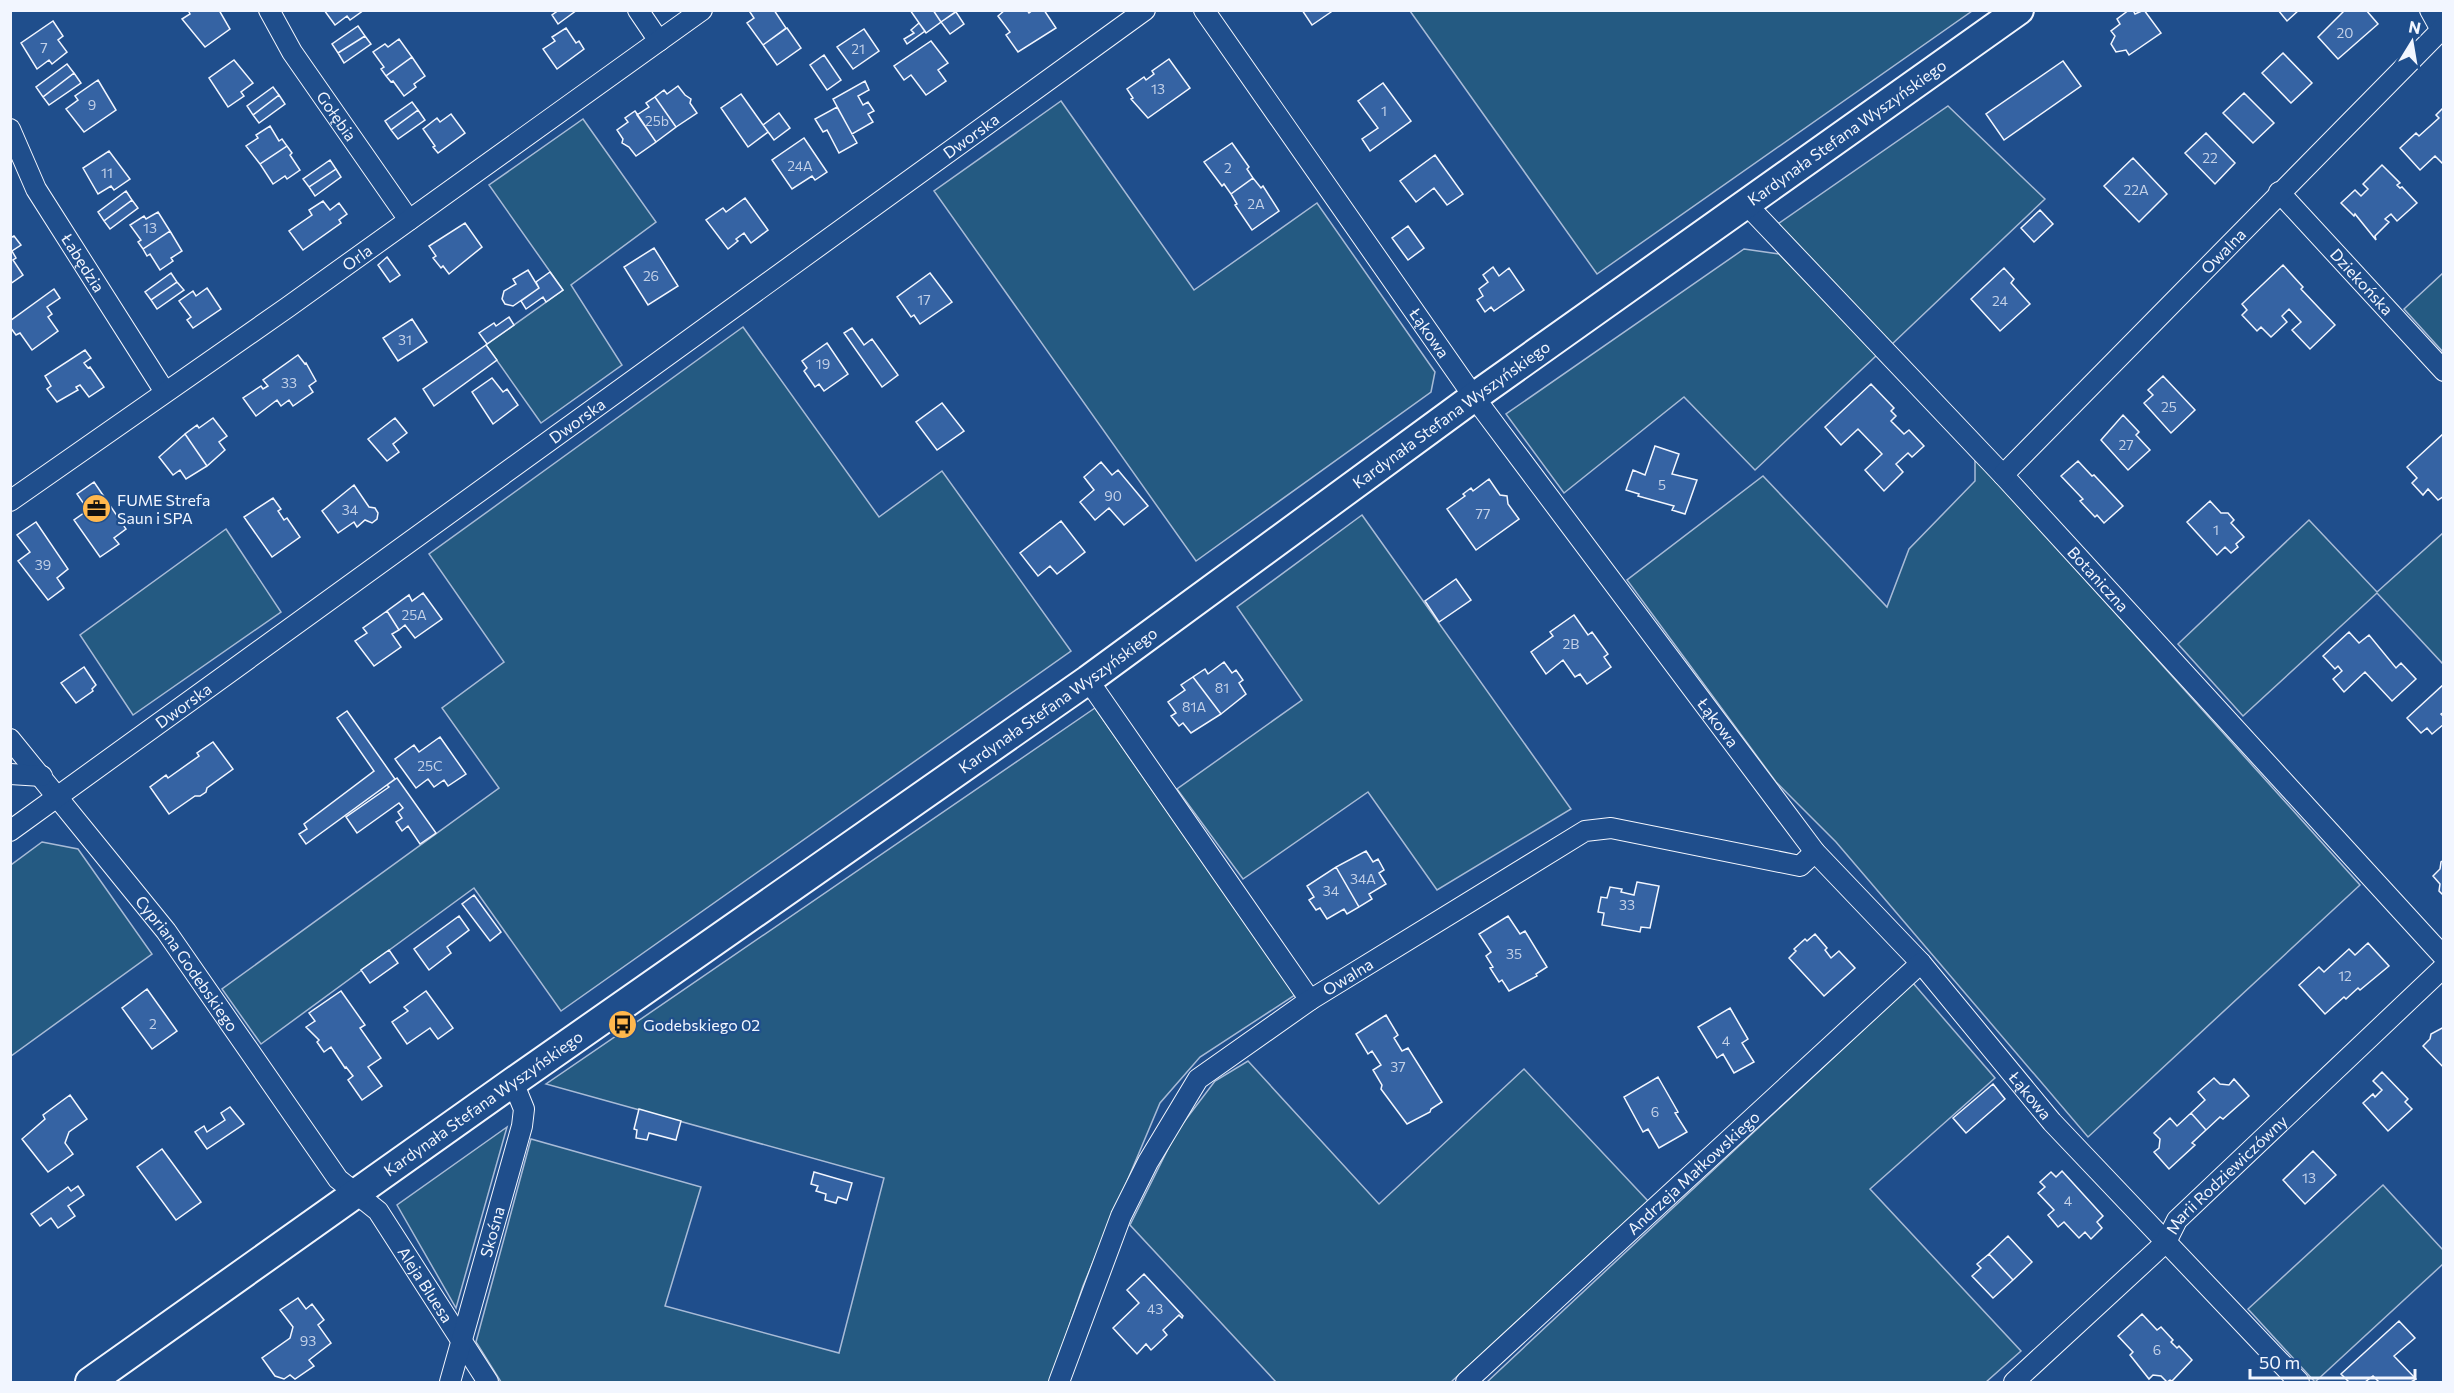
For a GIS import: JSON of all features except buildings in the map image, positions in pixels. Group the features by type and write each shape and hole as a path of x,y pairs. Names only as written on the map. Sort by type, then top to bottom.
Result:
{"main road":[{"name":"Kardynała Stefana Wyszyńskiego","path":"90,1383 513,1082 1088,680 1474,397 2019,10"}],"street":[{"name":"Gołębia","path":"269,10 292,52 409,220"},
{"path":"638,10 659,41"},
{"name":"Orla","path":"10,501 702,10"},
{"name":"Dworska","path":"10,831 1145,10"},
{"name":"Łąkowa","path":"1204,10 1474,397 1815,852 1921,963 2052,1122 2299,1383"},
{"path":"2430,10 2442,29"},
{"name":"Owalna","path":"2003,475 2279,192 2442,29"},
{"name":"Łabędzia","path":"10,129 36,189 165,392"},
{"name":"Dziekońska","path":"2279,192 2444,371"},
{"name":"Botaniczna","path":"1747,205 2003,475 2444,957"},
{"path":"1088,680 1310,1000"},
{"name":"Cypriana Godebskiego","path":"10,739 166,931 338,1179 355,1194"},
{"path":"10,774 42,776"},
{"name":"Owalna","path":"1059,1383 1121,1216 1148,1162 1198,1079 1310,1000 1585,831 1611,828 1800,866 1815,852"},
{"name":"Andrzeja Małkowskiego","path":"1466,1383 1921,963"},
{"name":"Marii Rodziewiczówny","path":"2014,1383 2166,1242 2176,1220 2444,967"},
{"name":"Skośna","path":"450,1383 522,1126 524,1109 513,1082"},
{"name":"Aleja Bluesa","path":"355,1194 378,1211 488,1383"}],"shaded area":[{"path":"1410,11 1972,11 1597,274"},
{"path":"1061,101 1194,290 1317,203 1435,372 1431,392 1196,561 934,191"},
{"path":"1948,106 2045,199 1890,346 1775,226"},
{"path":"583,119 656,222 571,285 622,365 541,423 486,345 563,290 489,185"},
{"path":"1744,249 1779,254 1877,355 1755,470 1684,397 1564,493 1506,414"},
{"path":"2443,273 2443,352 2404,309"},
{"path":"743,327 879,517 942,471 1071,651 561,1011 474,888 261,1044 222,989 499,788 442,708 504,662 429,554"},
{"path":"1975,457 2360,885 2088,1137 1836,842 1776,782 1627,580 1763,476 1887,607 1909,549 1975,481"},
{"path":"1362,515 1571,809 1437,890 1368,792 1243,879 1177,789 1302,700 1237,607"},
{"path":"2309,520 2377,592 2443,533 2443,664 2377,593 2243,716 2178,644"},
{"path":"226,529 281,612 133,715 80,635"},
{"path":"1095,708 1295,995 1200,1057 1160,1103 1083,1286 1050,1382 501,1382 476,1342 531,1139 701,1187 665,1306 839,1353 884,1178 546,1084"},
{"path":"42,842 78,849 152,954 11,1056 11,865"},
{"path":"1913,983 1995,1078 1870,1189 2021,1351 1986,1382 1487,1382"},
{"path":"1248,1061 1379,1204 1524,1069 1648,1201 1451,1382 1276,1382 1130,1225 1177,1131 1215,1081"},
{"path":"507,1127 456,1308 397,1205"},
{"path":"2383,1185 2443,1250 2443,1264 2315,1382 2248,1309"}],"place":[{"name":"FUME Strefa Saun i SPA","path":"96,509"},
{"name":"Godebskiego 02","path":"622,1025"}]}
